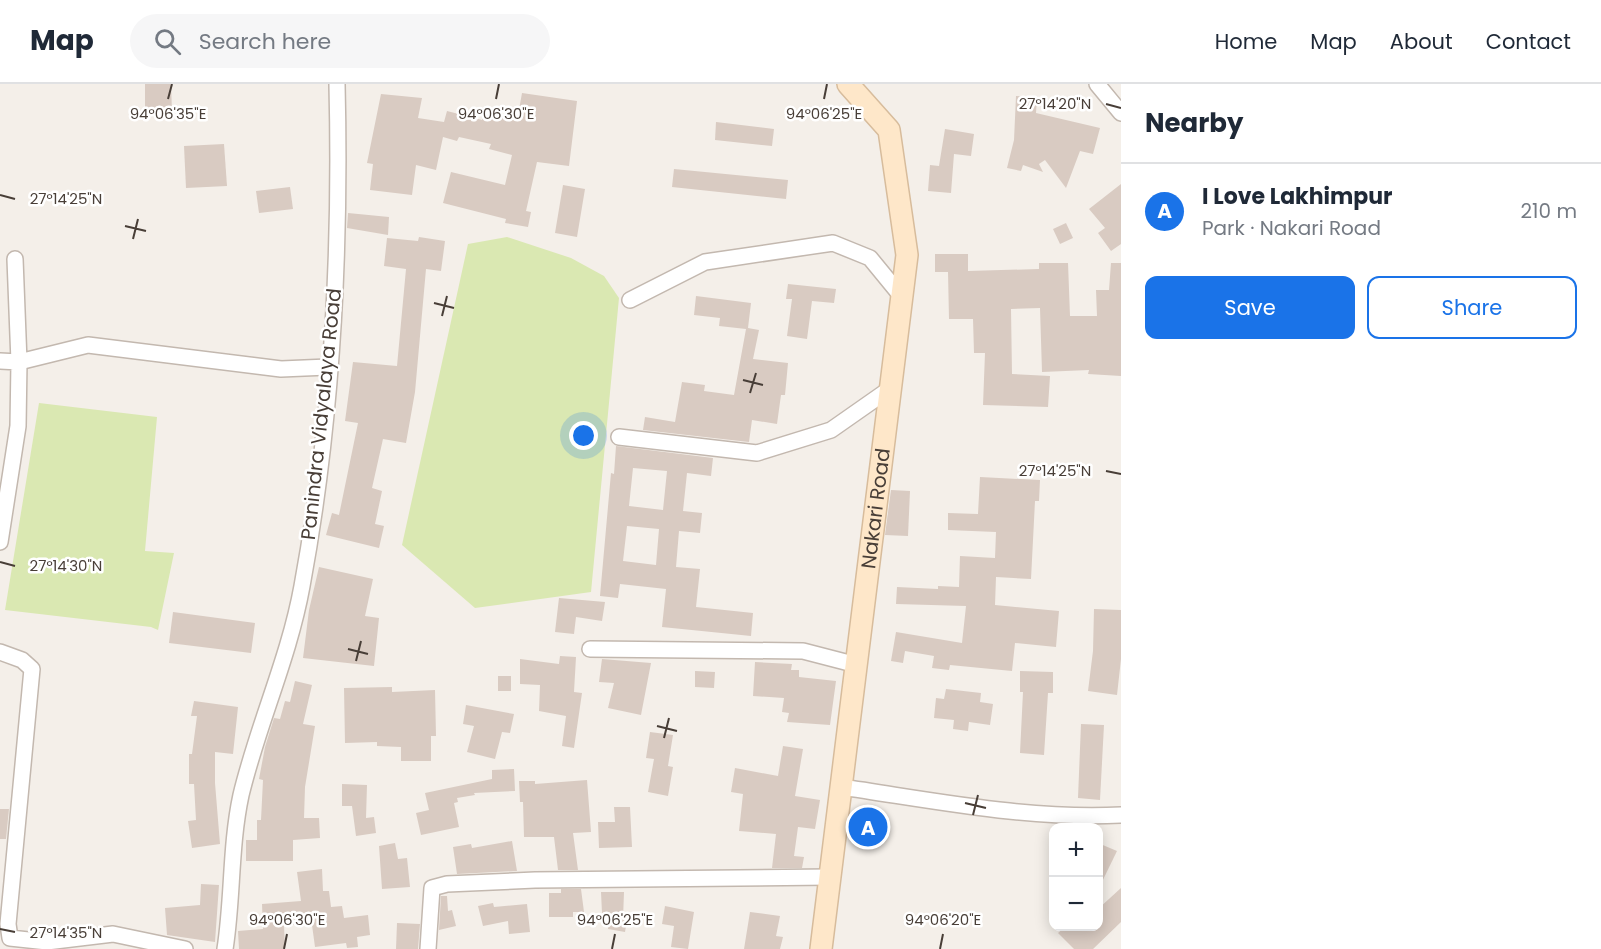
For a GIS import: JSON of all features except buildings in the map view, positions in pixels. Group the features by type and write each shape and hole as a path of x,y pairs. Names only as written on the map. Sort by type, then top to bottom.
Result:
{"street":[{"name":"Panindra Vidyalaya Road","path":"225,949 235,836 241,797 273,685 292,637 320,470 336,262 338,84"},
{"name":"Nakari Road","path":"821,949 907,255 889,130 848,84"},
{"path":"1097,84 1121,113"},
{"path":"630,300 705,261 833,243 870,258 902,297"},
{"path":"0,542 18,426 19,362 15,259"},
{"path":"0,361 19,362 88,345 281,369 328,367"},
{"path":"619,437 757,453 831,430 891,388"},
{"path":"590,649 802,651 856,665"},
{"path":"0,651 22,660 33,669 8,924 10,938 47,942 113,934 185,949"},
{"path":"842,787 957,804 1086,817 1121,815"},
{"path":"428,949 432,888 447,884 535,880 830,878"}],"green space":[{"path":"507,237 571,258 604,276 619,298 591,592 475,608 402,545 468,244"},
{"path":"39,403 157,417 145,551 174,553 158,630 151,627 5,610"}],"place":[{"name":"I Love Lakhimpur","path":"868,827"}]}
